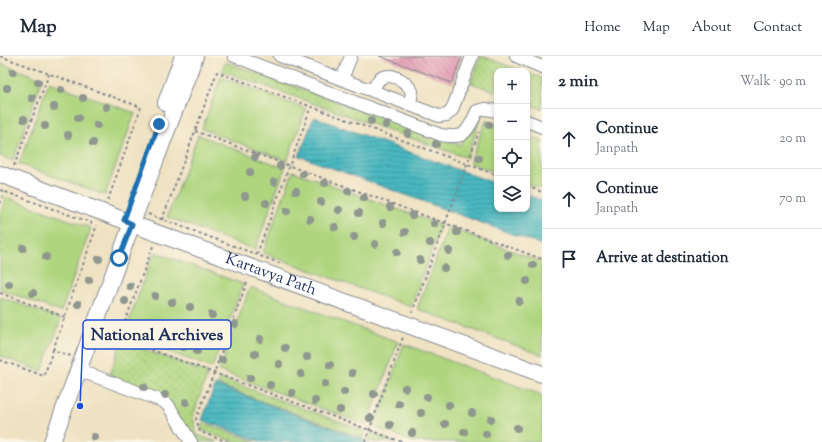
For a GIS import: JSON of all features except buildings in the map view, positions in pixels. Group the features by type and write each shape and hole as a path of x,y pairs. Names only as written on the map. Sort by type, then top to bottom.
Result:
{"main road":[{"path":"128,222 183,56"},
{"path":"41,442 75,363 128,222 195,56"},
{"name":"Kartavya Path","path":"0,174 542,374"},
{"path":"52,442 75,363"}],"street":[{"path":"234,56 441,135 461,135 466,130 477,111 485,109 494,110"},
{"path":"280,56 439,116 448,115 452,110 472,56"},
{"path":"342,79 351,56"},
{"path":"516,56 530,59 542,67"},
{"path":"372,90 380,78 390,76 402,80 412,91 410,105"},
{"path":"530,123 542,127"},
{"path":"75,363 168,405 191,442"}],"path":[{"path":"0,56 142,107 108,200"},
{"path":"162,220 217,72 494,174"},
{"path":"14,166 49,74"},
{"path":"257,254 311,107"},
{"path":"412,313 480,131"},
{"path":"195,132 542,259"},
{"path":"530,187 542,192"},
{"path":"0,204 4,192"},
{"path":"0,360 44,376 97,225"},
{"path":"152,246 119,338 402,442"},
{"path":"228,442 200,432 196,419 247,282"},
{"path":"0,293 65,317"},
{"path":"364,442 403,337"},
{"path":"53,350 75,363"}],"green space":[{"path":"481,56 514,68 494,68 494,91 471,83"},
{"path":"225,62 461,145 473,112 482,115 467,158 222,71"},
{"path":"0,63 42,79 13,161 0,156"},
{"path":"530,74 542,78 542,109 530,104"},
{"path":"221,77 306,109 287,161 202,129"},
{"path":"49,82 135,113 105,195 19,164"},
{"path":"486,120 494,123 494,172 470,163"},
{"path":"198,135 285,168 255,250 167,217"},
{"path":"530,136 542,141 542,189 530,185"},
{"path":"293,171 441,225 411,307 263,253"},
{"path":"6,197 91,228 61,312 0,289 0,214"},
{"path":"448,227 542,262 542,355 417,309"},
{"path":"154,252 243,284 212,368 124,335"},
{"path":"250,287 398,342 367,425 219,371"},
{"path":"0,297 61,319 42,371 0,356"},
{"path":"122,341 208,373 193,416 197,435 217,442 195,442 162,395 109,376"},
{"path":"404,344 542,395 542,442 414,442 374,427"},
{"path":"220,378 365,431 362,438 218,385"},
{"path":"204,423 256,442 234,442 201,430"},
{"path":"371,433 395,442 374,442 368,440"}],"water":[{"path":"314,117 494,183 494,212 530,212 530,196 542,200 542,245 299,156"},
{"path":"215,385 370,442 261,442 202,420"}],"place":[{"name":"National Archives","path":"80,406"}],"route":[{"path":"119,258 132,224 124,220 159,124"}]}
